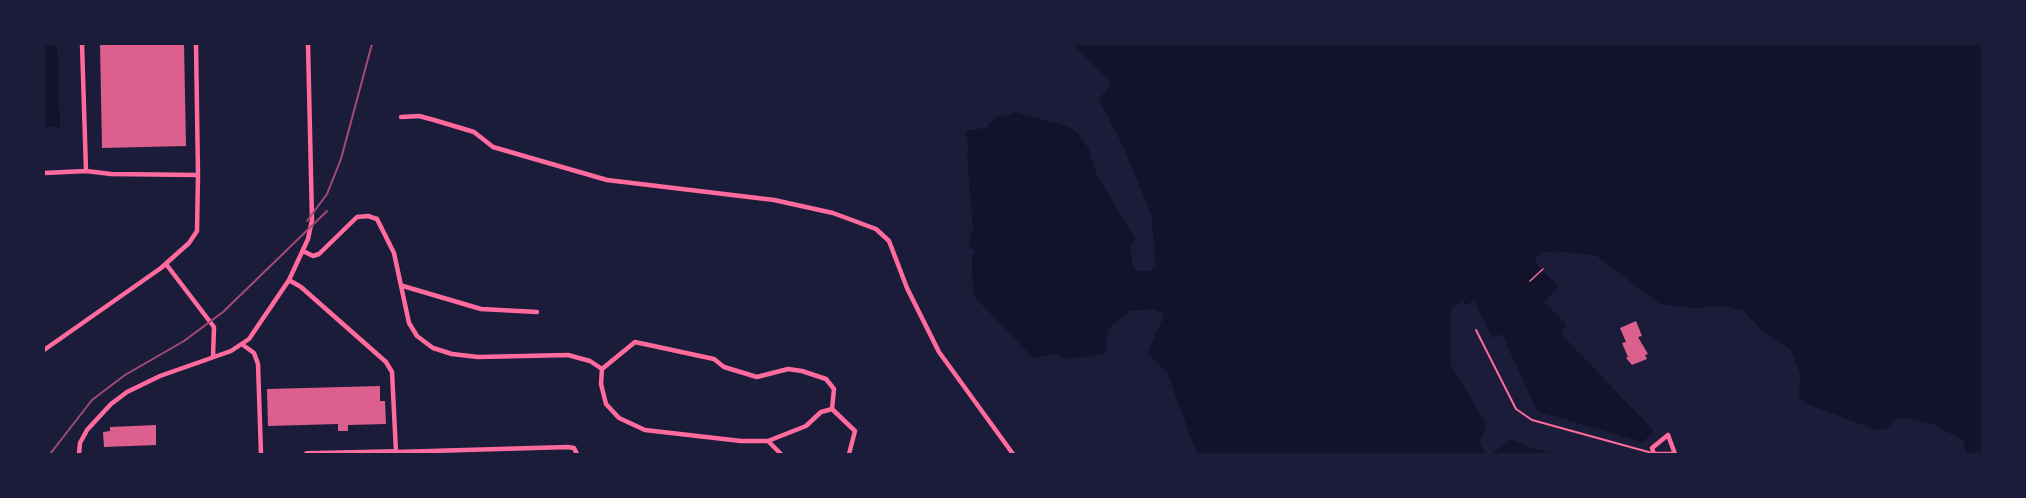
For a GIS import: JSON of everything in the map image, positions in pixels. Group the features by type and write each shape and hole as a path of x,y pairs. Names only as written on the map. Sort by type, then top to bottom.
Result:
{"main road":[{"path":"307,454 396,453"}],"street":[{"path":"82,44 86,171"},
{"path":"44,350 166,264 189,243 197,231 196,44"},
{"path":"79,454 83,436 111,404 140,385 243,345 257,330 289,279 303,251 312,215 308,44"},
{"path":"401,117 419,116 474,132 493,147 607,180 774,200 833,213 876,229 889,241 907,288 939,352 1013,454"},
{"path":"44,173 86,171 111,174 198,175"},
{"path":"303,251 313,256 319,254 357,217 368,216 377,219 394,253 403,286 409,323 417,336 433,348 452,354 478,357 568,355 590,361 602,369"},
{"path":"166,264 211,322 215,333 213,357"},
{"path":"289,279 296,282 378,355 392,372 396,453 568,447 574,448 577,454"},
{"path":"403,286 481,309 537,312"},
{"path":"635,342 714,359 724,367 757,377 788,369 802,371 826,379 834,389 832,409 821,412 806,426 768,441 741,441 645,430 619,418 606,404 601,384 602,369 635,342"},
{"path":"243,345 254,353 258,364 261,454"},
{"path":"832,409 855,431 849,454"},
{"path":"1668,435 1675,454 1654,454 1652,448 1668,435"},
{"path":"768,441 781,454"}],"lane":[{"path":"1476,330 1516,409 1532,420 1654,454"}],"path":[{"path":"1530,281 1543,269"}],"shaded area":[{"path":"44,44 57,44 60,127 44,127"},
{"path":"1073,44 1982,44 1982,454 1966,454 1963,440 1933,424 1899,417 1886,429 1876,430 1805,403 1799,396 1800,373 1790,349 1762,331 1744,311 1727,306 1693,308 1660,304 1597,256 1554,251 1541,252 1535,259 1538,266 1559,286 1544,302 1567,325 1560,333 1654,431 1643,442 1537,411 1502,334 1492,338 1474,301 1465,305 1463,301 1451,309 1451,365 1484,420 1485,430 1479,442 1485,453 1489,454 1197,454 1167,372 1147,353 1165,314 1153,309 1130,311 1109,328 1105,353 1070,359 1057,354 1033,358 973,295 972,256 975,252 968,246 973,228 967,156 969,150 965,131 985,128 997,116 1006,117 1015,112 1066,126 1076,132 1089,149 1096,173 1135,239 1131,246 1132,264 1137,271 1150,271 1156,265 1151,213 1121,142 1099,99 1112,83"},
{"path":"1511,440 1529,447 1555,454 1491,454"}],"building":[{"path":"100,44 184,44 186,146 102,148"},
{"path":"1636,321 1642,336 1638,337 1648,354 1645,355 1647,359 1632,365 1626,358 1628,357 1622,343 1626,342 1620,328"},
{"path":"380,386 380,401 385,401 386,424 348,425 348,431 338,431 338,424 268,426 267,389"},
{"path":"156,425 156,445 104,447 103,432 110,431 110,427"}],"railway":[{"path":"307,221 327,194 341,159 372,44"},
{"path":"50,454 92,400 125,375 184,341 223,312 327,211"}]}
